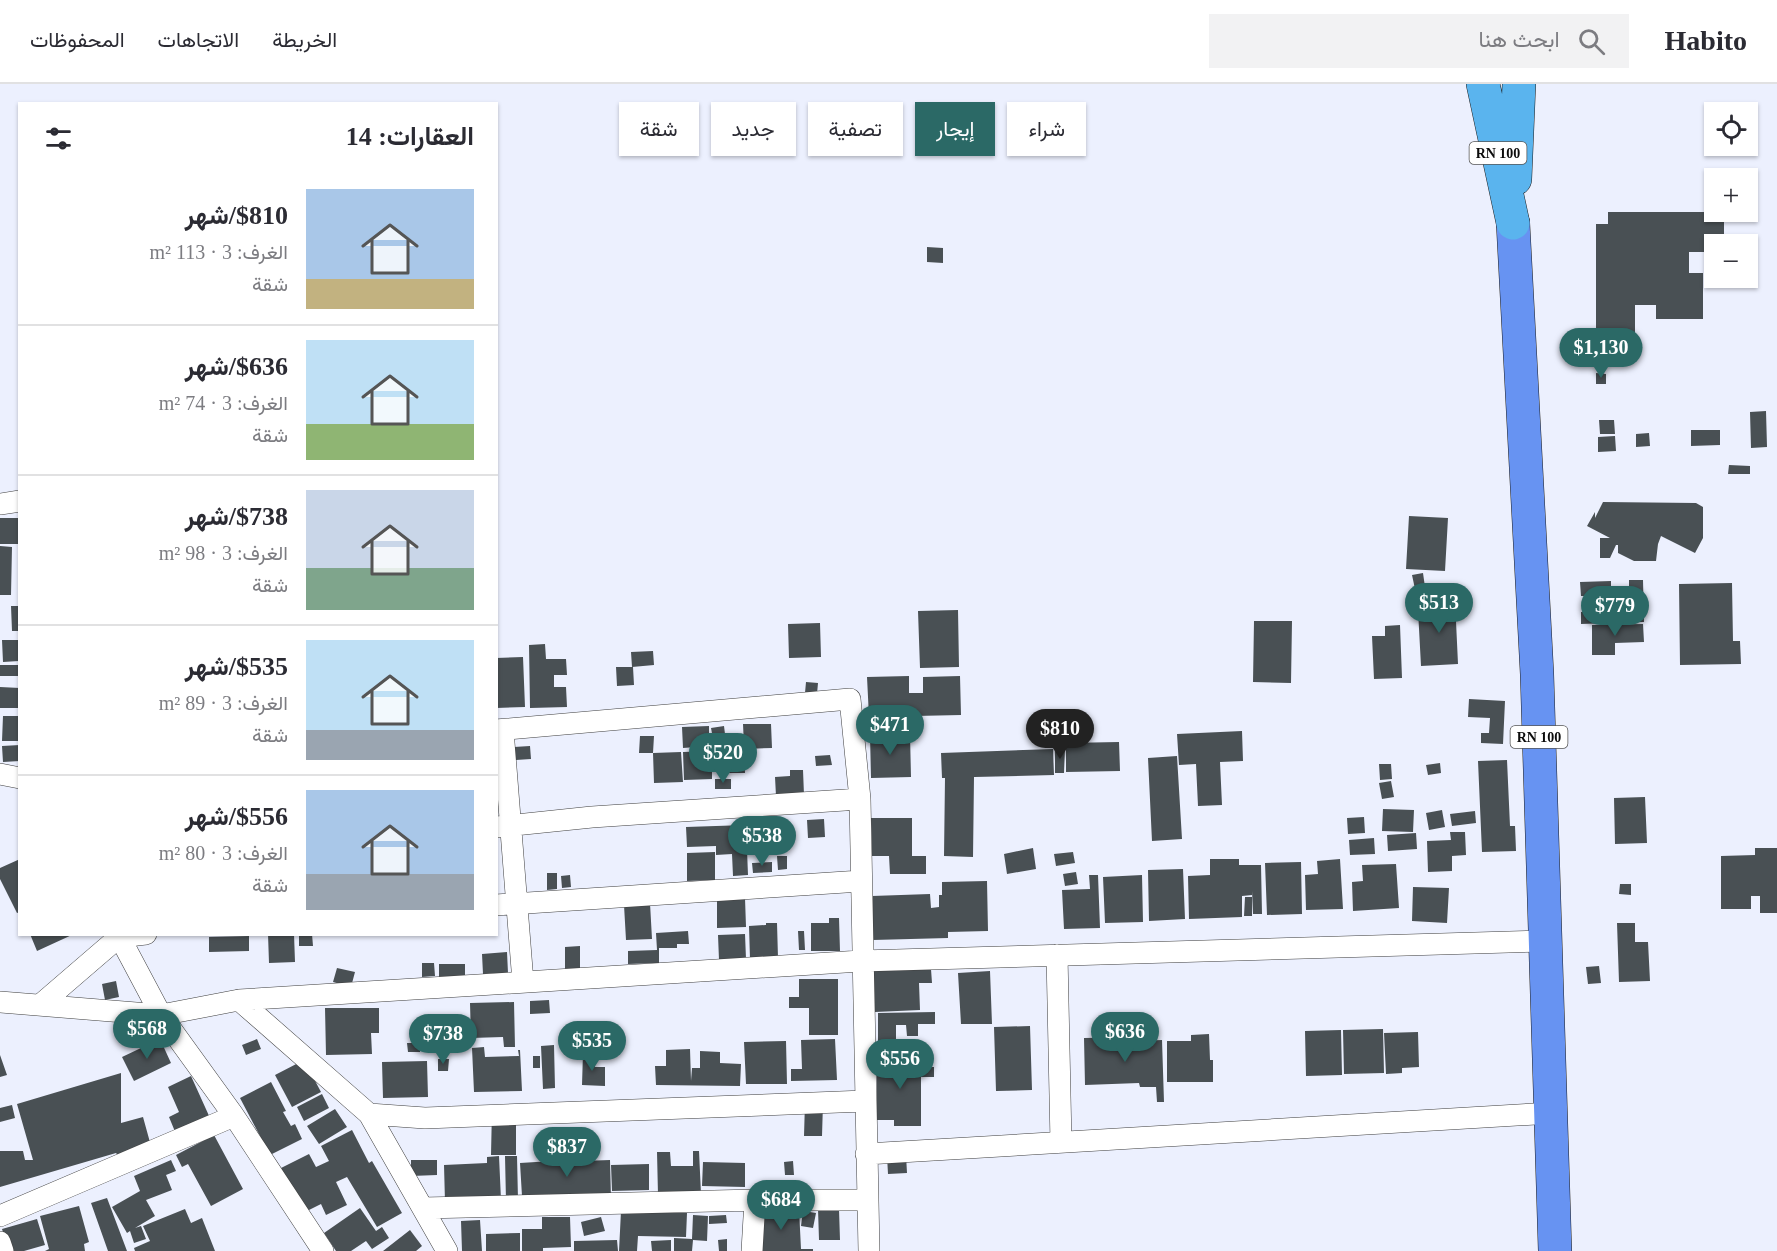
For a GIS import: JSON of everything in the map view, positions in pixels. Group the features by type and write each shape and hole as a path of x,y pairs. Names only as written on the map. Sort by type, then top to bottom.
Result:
{"highway":[{"name":"RN 100","path":"1484,84 1513,223"},
{"name":"RN 100","path":"1513,223 1519,84"}],"main road":[{"name":"RN 100","path":"1513,223 1537,674 1555,1251"}],"street":[{"path":"0,504 18,501"},
{"path":"524,982 507,904 500,730 850,699 860,799 861,961 869,1251"},
{"path":"0,774 18,778"},
{"path":"503,826 860,799"},
{"path":"507,904 861,881"},
{"path":"40,1005 119,936 161,1015 234,1116 323,1251"},
{"path":"0,1002 161,1015 239,1000 861,961 1545,941"},
{"path":"1057,955 1061,1142"},
{"path":"239,1000 369,1114 447,1251"},
{"path":"369,1114 424,1118 865,1101"},
{"path":"866,1154 1551,1113"},
{"path":"0,1216 234,1116"},
{"path":"423,1208 755,1200 867,1200"},
{"path":"752,1251 755,1200"},
{"path":"0,1242 3,1251"}],"building":[{"path":"1608,212 1704,212 1704,222 1724,222 1724,234 1704,234 1704,252 1689,252 1689,273 1703,273 1703,319 1656,319 1656,305 1635,305 1635,345 1596,345 1596,224 1608,224"},
{"path":"927,247 943,248 943,263 927,262"},
{"path":"1596,373 1606,374 1606,384 1596,384"},
{"path":"1766,411 1767,447 1751,448 1750,412"},
{"path":"1599,420 1614,420 1615,434 1600,434"},
{"path":"1691,430 1720,430 1720,445 1691,446"},
{"path":"1649,433 1650,446 1636,447 1636,434"},
{"path":"1615,436 1616,451 1598,452 1598,437"},
{"path":"1729,465 1750,466 1750,474 1728,474"},
{"path":"1603,502 1696,503 1703,507 1703,538 1695,553 1661,536 1656,561 1634,561 1618,553 1618,545 1610,558 1600,558 1600,538 1610,538 1587,526 1595,512 1595,518"},
{"path":"1409,516 1448,518 1445,571 1406,569"},
{"path":"0,518 18,518 18,544 0,544"},
{"path":"0,546 12,547 11,595 0,595"},
{"path":"1423,573 1425,587 1415,589 1412,575"},
{"path":"1629,580 1643,580 1644,622 1632,622 1632,608 1608,609 1609,623 1581,624 1581,612 1591,611 1590,596 1581,596 1580,582 1611,581 1611,591 1629,590"},
{"path":"1732,583 1733,641 1740,641 1741,664 1680,665 1679,584"},
{"path":"1455,600 1458,664 1421,666 1418,610 1432,610 1432,601"},
{"path":"11,606 18,606 18,631 12,631"},
{"path":"958,610 959,667 920,668 918,611"},
{"path":"1254,621 1292,621 1291,683 1253,682"},
{"path":"820,623 821,657 789,658 788,624"},
{"path":"1643,624 1644,642 1615,643 1615,655 1592,655 1592,625"},
{"path":"1400,625 1402,678 1374,679 1372,636 1385,636 1385,626"},
{"path":"2,640 18,640 18,661 3,662"},
{"path":"545,644 546,659 566,659 567,675 554,675 554,687 566,687 567,707 530,708 529,645"},
{"path":"653,651 654,665 632,667 631,652"},
{"path":"523,657 525,707 498,708 498,658"},
{"path":"0,665 18,665 18,676 0,676"},
{"path":"616,667 633,667 634,685 617,686"},
{"path":"909,676 909,693 923,693 923,677 960,676 961,715 869,717 867,677"},
{"path":"806,682 818,683 817,694 805,693"},
{"path":"0,687 18,688 18,708 0,708"},
{"path":"1469,699 1505,701 1503,744 1481,743 1481,733 1489,733 1490,718 1468,717"},
{"path":"3,716 18,716 18,741 2,741"},
{"path":"743,724 771,724 772,748 744,749 745,773 722,773 722,761 713,761 712,755 712,779 684,780 683,752 713,751 712,746 744,746"},
{"path":"709,726 709,746 683,748 682,727"},
{"path":"724,726 726,742 714,744 711,728"},
{"path":"1242,731 1243,761 1220,762 1222,805 1198,806 1196,764 1179,765 1177,734"},
{"path":"910,734 911,777 871,778 870,735"},
{"path":"640,736 654,736 653,753 639,753"},
{"path":"1119,742 1120,771 1066,772 1066,743"},
{"path":"18,745 18,761 3,762 2,746"},
{"path":"530,746 531,759 516,760 514,747"},
{"path":"1055,748 1065,748 1064,773 1055,773"},
{"path":"1053,749 1054,775 974,777 973,857 944,856 945,778 942,778 941,753"},
{"path":"681,752 683,782 654,783 653,753"},
{"path":"830,755 832,765 816,766 815,756"},
{"path":"1177,756 1182,839 1152,841 1148,758"},
{"path":"1507,760 1510,826 1515,826 1516,851 1482,852 1478,761"},
{"path":"1440,763 1441,773 1428,775 1426,765"},
{"path":"1379,764 1391,764 1392,779 1380,780"},
{"path":"790,770 803,770 804,795 776,796 775,777 790,776"},
{"path":"715,779 731,779 731,789 715,789"},
{"path":"1391,781 1394,797 1382,799 1379,783"},
{"path":"1645,797 1647,843 1615,844 1614,798"},
{"path":"1383,809 1414,810 1413,832 1382,831"},
{"path":"1442,810 1445,827 1429,830 1426,813"},
{"path":"1475,811 1476,823 1452,826 1450,814"},
{"path":"1364,817 1365,833 1348,834 1347,818"},
{"path":"871,818 912,818 912,856 926,856 926,874 890,874 889,856 872,856"},
{"path":"824,819 825,837 808,838 807,820"},
{"path":"746,825 748,875 733,876 732,854 716,855 716,846 687,847 686,827"},
{"path":"1450,832 1465,832 1466,855 1452,856 1452,871 1428,872 1427,841 1451,840"},
{"path":"1416,833 1417,849 1388,851 1387,835"},
{"path":"776,834 786,834 786,846 777,846"},
{"path":"1374,838 1375,854 1350,855 1349,840"},
{"path":"1033,848 1036,869 1007,874 1004,854"},
{"path":"1755,848 1777,848 1777,913 1760,913 1760,896 1751,896 1751,909 1721,909 1721,856 1755,855"},
{"path":"715,852 715,880 687,881 687,853"},
{"path":"1073,852 1075,863 1056,866 1054,854"},
{"path":"777,856 787,856 787,869 778,870"},
{"path":"1210,859 1239,859 1239,865 1261,865 1262,914 1253,914 1252,891 1252,895 1242,896 1242,917 1189,919 1188,876 1210,875"},
{"path":"1340,859 1343,909 1306,910 1305,875 1318,874 1317,861"},
{"path":"18,860 18,913 0,879 0,868"},
{"path":"772,862 772,872 753,873 752,863"},
{"path":"1301,862 1302,914 1267,915 1265,863"},
{"path":"1396,864 1399,908 1353,911 1352,882 1363,881 1362,865"},
{"path":"1183,869 1185,919 1149,921 1148,870"},
{"path":"1076,872 1078,884 1065,886 1063,874"},
{"path":"547,873 557,873 557,889 547,890"},
{"path":"570,875 571,887 562,888 561,876"},
{"path":"1089,875 1098,875 1100,928 1064,929 1062,890 1090,889"},
{"path":"1142,875 1143,922 1105,923 1103,877"},
{"path":"987,881 988,931 948,932 948,938 873,940 872,896 930,894 931,908 939,907 942,882"},
{"path":"1620,884 1631,884 1631,895 1619,894"},
{"path":"1413,887 1449,888 1447,923 1412,921"},
{"path":"1245,897 1252,897 1252,916 1244,916"},
{"path":"717,898 745,898 746,927 717,928"},
{"path":"650,903 652,939 626,940 624,905"},
{"path":"829,918 839,918 840,951 811,951 811,923 829,923"},
{"path":"766,923 777,923 778,958 750,959 749,926 766,925"},
{"path":"1617,923 1635,923 1635,942 1648,942 1650,981 1619,982"},
{"path":"688,931 689,944 677,944 677,948 659,948 659,963 628,964 628,951 657,950 656,933"},
{"path":"798,931 804,931 805,950 799,950"},
{"path":"745,934 746,959 719,960 718,935"},
{"path":"31,936 70,936 37,951"},
{"path":"249,936 249,951 209,952 209,937"},
{"path":"268,936 294,936 295,962 269,963"},
{"path":"299,936 312,936 313,946 299,946"},
{"path":"580,946 580,969 565,969 565,947"},
{"path":"507,952 508,973 483,974 482,954"},
{"path":"422,963 434,963 435,976 422,977"},
{"path":"439,964 465,964 465,978 439,977"},
{"path":"1599,966 1601,983 1588,984 1586,967"},
{"path":"337,968 355,972 351,987 333,982"},
{"path":"931,969 932,983 919,983 920,1010 875,1012 873,971"},
{"path":"990,971 992,1024 961,1024 958,973"},
{"path":"799,979 838,979 838,1035 809,1035 809,1008 789,1008 789,997 799,997"},
{"path":"116,981 119,997 105,1000 102,984"},
{"path":"549,1000 550,1013 530,1014 530,1001"},
{"path":"514,1002 515,1047 504,1047 503,1037 471,1038 470,1003"},
{"path":"325,1008 379,1008 379,1033 371,1033 372,1054 326,1055"},
{"path":"935,1012 935,1024 918,1024 918,1036 907,1036 906,1025 896,1025 896,1048 878,1048 878,1013"},
{"path":"1030,1026 1032,1090 996,1091 994,1027"},
{"path":"1383,1029 1384,1073 1344,1074 1343,1030"},
{"path":"1341,1030 1342,1075 1306,1076 1305,1031"},
{"path":"1418,1032 1419,1067 1402,1068 1402,1073 1386,1074 1384,1033"},
{"path":"1209,1034 1210,1060 1213,1060 1213,1082 1167,1082 1167,1041 1191,1041 1191,1035"},
{"path":"1137,1037 1137,1041 1162,1040 1164,1102 1157,1102 1156,1087 1140,1087 1139,1083 1085,1085 1084,1038"},
{"path":"160,1039 171,1063 134,1081 122,1057"},
{"path":"257,1039 261,1049 246,1055 242,1045"},
{"path":"835,1039 837,1080 791,1081 791,1069 802,1069 801,1040"},
{"path":"786,1041 787,1084 746,1084 744,1042"},
{"path":"407,1043 420,1043 420,1052 408,1052"},
{"path":"554,1045 555,1088 543,1089 541,1046"},
{"path":"484,1047 485,1057 519,1056 518,1050 520,1050 522,1091 474,1092 472,1048"},
{"path":"690,1049 691,1081 692,1068 700,1068 700,1051 720,1052 720,1063 741,1064 740,1086 656,1085 655,1066 666,1066 666,1050"},
{"path":"583,1053 595,1054 595,1067 605,1067 605,1086 582,1085"},
{"path":"0,1055 7,1075 0,1077"},
{"path":"533,1056 540,1056 540,1068 533,1068"},
{"path":"877,1058 917,1058 917,1067 934,1067 934,1077 921,1077 921,1126 894,1126 894,1120 877,1120"},
{"path":"438,1059 449,1059 448,1071 438,1071"},
{"path":"304,1060 321,1092 292,1107 275,1075"},
{"path":"427,1061 428,1097 383,1098 382,1062"},
{"path":"121,1073 121,1123 143,1117 151,1146 122,1160 116,1153 0,1187 0,1151 23,1151 25,1160 33,1160 17,1104"},
{"path":"191,1076 210,1118 176,1134 169,1117 179,1112 168,1087"},
{"path":"271,1082 286,1111 283,1112 291,1126 295,1124 302,1139 270,1155 240,1098"},
{"path":"322,1094 329,1108 304,1121 297,1107"},
{"path":"805,1102 823,1103 822,1136 804,1136"},
{"path":"12,1105 15,1118 0,1122 0,1108"},
{"path":"335,1109 347,1127 319,1144 307,1126"},
{"path":"492,1109 516,1109 516,1155 491,1155"},
{"path":"352,1130 369,1163 372,1161 402,1213 377,1227 347,1177 336,1182 347,1205 326,1215 321,1204 303,1213 281,1168 309,1154 316,1167 329,1161 321,1146"},
{"path":"214,1135 243,1189 211,1206 188,1164 182,1167 176,1155"},
{"path":"693,1151 699,1151 701,1194 658,1195 657,1152 670,1152 671,1166 693,1166"},
{"path":"582,1154 582,1161 610,1160 611,1199 522,1196 520,1163 552,1161 552,1155"},
{"path":"906,1155 907,1173 888,1174 887,1156"},
{"path":"499,1156 501,1200 445,1202 444,1165 487,1163 487,1157"},
{"path":"505,1156 517,1156 518,1200 506,1201"},
{"path":"171,1160 176,1171 166,1175 172,1190 146,1200 155,1216 135,1228 141,1226 146,1239 134,1243 130,1231 127,1233 112,1207 140,1191 134,1176"},
{"path":"411,1160 437,1160 437,1175 411,1176"},
{"path":"793,1161 794,1175 785,1175 784,1162"},
{"path":"703,1162 745,1163 745,1187 702,1186"},
{"path":"649,1164 649,1190 612,1191 611,1165"},
{"path":"107,1198 127,1251 108,1251 91,1203"},
{"path":"79,1206 89,1242 84,1244 85,1251 45,1251 49,1249 40,1216"},
{"path":"360,1208 376,1231 382,1227 389,1238 372,1249 366,1241 351,1251 336,1251 324,1233"},
{"path":"185,1209 191,1223 202,1218 215,1251 135,1251 134,1248 150,1241 143,1226"},
{"path":"799,1209 801,1249 813,1249 813,1251 763,1251 760,1211"},
{"path":"818,1209 839,1209 840,1240 819,1240"},
{"path":"621,1211 687,1213 686,1237 638,1236 637,1251 619,1251"},
{"path":"803,1211 816,1213 813,1228 801,1226"},
{"path":"693,1215 708,1216 707,1241 693,1240 692,1251 674,1251 674,1238 692,1239"},
{"path":"726,1215 727,1223 709,1224 709,1216"},
{"path":"542,1217 570,1217 571,1247 522,1251 522,1229 542,1229"},
{"path":"601,1217 605,1231 584,1236 581,1222"},
{"path":"37,1219 45,1245 24,1251 9,1251 2,1229"},
{"path":"480,1220 482,1251 462,1251 461,1221"},
{"path":"410,1230 422,1246 416,1251 383,1251"},
{"path":"520,1233 520,1251 486,1251 486,1234"},
{"path":"727,1239 727,1251 719,1251 718,1240"},
{"path":"617,1240 618,1251 574,1251 574,1241"},
{"path":"671,1240 671,1251 652,1251 651,1241"}]}
